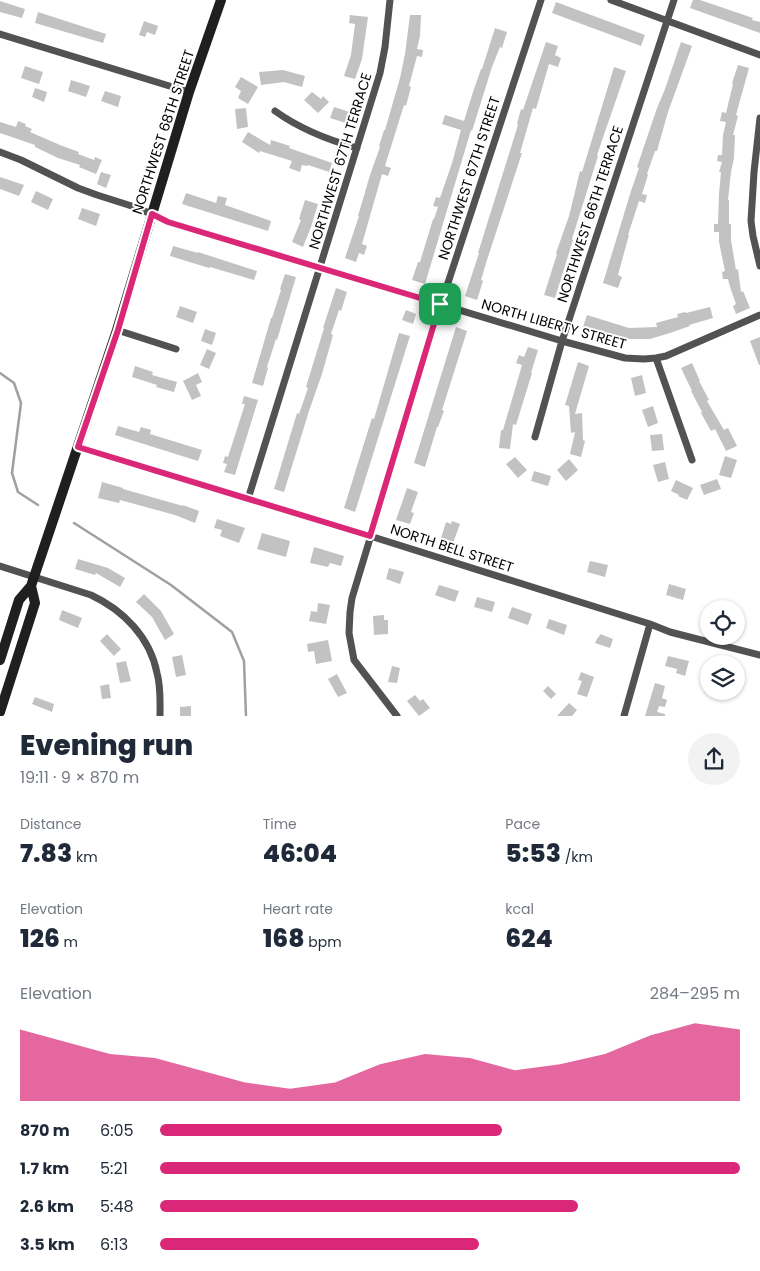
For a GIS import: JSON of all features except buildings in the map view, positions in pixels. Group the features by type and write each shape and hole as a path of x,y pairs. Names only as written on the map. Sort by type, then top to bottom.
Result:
{"main road":[{"name":"NORTHWEST 68TH STREET","path":"0,660 19,600 32,581 118,330 189,92 220,0"},
{"name":"NORTHWEST 68TH STREET","path":"0,712 34,603 32,581"}],"street":[{"name":"NORTHWEST 67TH TERRACE","path":"248,499 380,73 386,47 390,0"},
{"name":"NORTHWEST 67TH STREET","path":"397,716 354,660 350,643 352,598 440,304 541,0"},
{"path":"611,0 760,55"},
{"name":"NORTHWEST 66TH TERRACE","path":"535,437 562,341 674,0"},
{"path":"0,34 189,92"},
{"path":"275,110 300,127 320,136 357,148"},
{"path":"760,118 751,221 760,266"},
{"name":"NORTH LIBERTY STREET","path":"0,152 21,160 78,188 138,208 168,222 562,341 625,358 644,359 666,356 760,315"},
{"path":"118,330 176,349"},
{"path":"656,358 692,460"},
{"name":"NORTH BELL STREET","path":"78,447 370,536 650,624 670,632 760,655"},
{"path":"0,566 32,581 91,595 104,601 127,619 148,646 153,659 160,685 160,716"},
{"path":"624,716 650,624"}],"waterway":[{"path":"0,373 14,383 21,403 12,473 18,492 38,505"},
{"path":"74,523 171,585 232,632 244,661 246,716"}],"route":[{"path":"152,214 168,222 440,304 370,536 78,447 118,330 152,214"}]}
